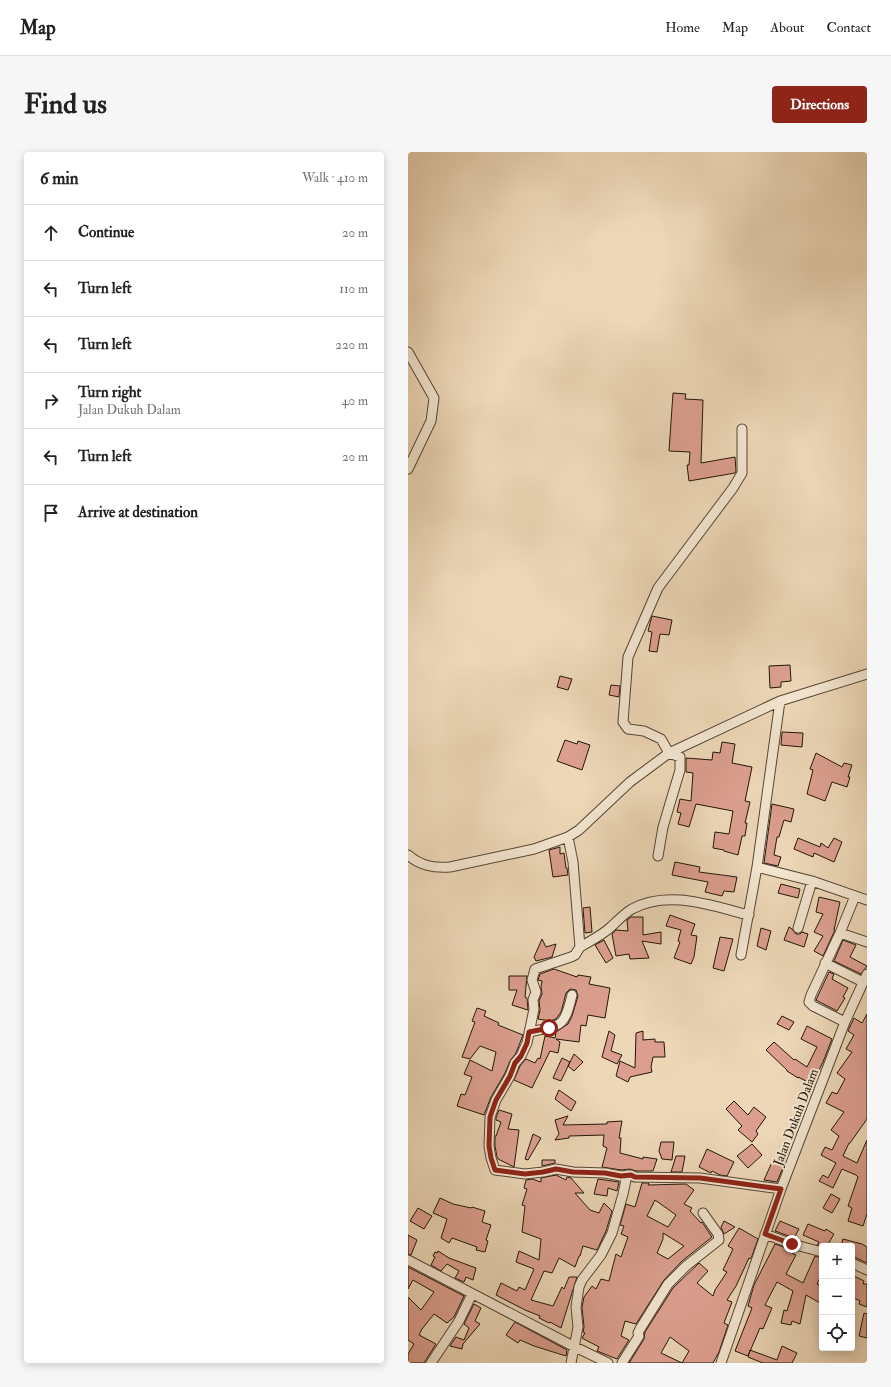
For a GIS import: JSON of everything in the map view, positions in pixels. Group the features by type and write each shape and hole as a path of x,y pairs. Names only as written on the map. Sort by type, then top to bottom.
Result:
{"street":[{"path":"408,352 434,398 431,421 408,469"},
{"path":"658,856 663,827 680,770 680,757 669,753 661,739 644,731 628,729 623,722 628,657 658,588 733,488 742,473 742,429"},
{"path":"410,857 424,866 439,868 534,849 568,837 579,830 630,782 669,753 780,701 867,674"},
{"path":"742,955 757,867 780,701"},
{"path":"568,837 573,862 580,947"},
{"path":"757,867 812,881 867,900"},
{"path":"798,928 812,881"},
{"path":"845,1022 813,1006 810,1002 811,995 840,934 855,896"},
{"path":"749,916 698,902 683,900 647,902 632,910 599,936 580,947 575,955 535,969 532,980 536,992 533,1000 534,1009 527,1043 496,1100 490,1117 489,1146 495,1170 525,1174 556,1169 573,1172 627,1175 635,1177 700,1178 781,1189"},
{"path":"840,934 867,942"},
{"path":"825,963 865,978"},
{"name":"Jalan Dukuh Dalam","path":"721,1363 781,1189 845,1022 865,978"},
{"path":"529,1032 549,1028 562,1023 566,1018 572,995"},
{"path":"571,1363 578,1328 576,1307 579,1287 582,1280 601,1256 608,1242 616,1219 627,1175"},
{"path":"622,1363 639,1337 640,1329 668,1284 686,1266 719,1240 718,1234 703,1213"},
{"path":"765,1234 792,1244 819,1251"},
{"path":"408,1260 608,1363"},
{"path":"855,1264 867,1270"},
{"path":"431,1363 475,1295"}],"building":[{"path":"673,393 686,394 685,399 703,400 701,463 735,457 735,473 689,481 687,465 689,465 690,452 669,451"},
{"path":"652,616 672,620 669,635 660,634 657,652 649,651 652,632 648,631"},
{"path":"790,665 791,681 781,682 781,687 770,688 769,666"},
{"path":"560,676 572,679 568,690 557,687"},
{"path":"611,685 620,686 619,697 609,695"},
{"path":"782,732 803,733 802,747 781,745"},
{"path":"565,740 577,744 578,741 590,745 582,770 557,761"},
{"path":"722,742 735,744 732,763 752,767 745,801 750,802 745,823 747,823 745,836 742,836 738,855 713,848 715,832 729,834 733,811 696,804 689,827 678,824 681,813 677,812 680,799 691,801 693,773 686,772 686,758 712,760 713,752 720,753"},
{"path":"816,753 842,767 844,763 852,765 848,777 850,777 847,787 832,782 825,801 807,794 813,770 810,769"},
{"path":"772,804 794,809 791,822 784,820 779,837 777,837 774,855 781,857 778,866 764,863"},
{"path":"798,838 820,847 821,843 828,848 834,838 842,842 834,862 814,853 813,857 794,849"},
{"path":"560,847 560,854 564,853 568,875 553,877 549,850"},
{"path":"675,862 700,867 699,872 737,877 734,892 724,891 722,896 705,892 708,882 672,875"},
{"path":"781,884 800,889 798,898 778,893"},
{"path":"819,897 840,902 835,930 823,956 814,951 823,936 814,932 823,914 816,912"},
{"path":"590,907 592,932 585,933 583,908"},
{"path":"670,915 695,924 691,935 697,936 694,957 691,964 674,958 680,942 678,941 681,930 666,926"},
{"path":"631,917 643,917 643,935 661,932 661,944 642,941 649,958 630,959 629,954 616,956 612,934 616,930 628,931 627,920"},
{"path":"789,927 796,934 800,934 802,932 808,934 804,947 784,940"},
{"path":"761,928 771,931 766,950 757,946"},
{"path":"720,937 733,939 724,971 713,968"},
{"path":"542,939 546,947 556,944 552,957 536,961 534,957"},
{"path":"604,940 613,958 606,963 595,945"},
{"path":"843,940 856,945 850,957 867,966 861,974 834,961"},
{"path":"554,969 577,977 578,975 591,977 589,984 610,988 605,1018 588,1015 586,1026 581,1025 579,1042 556,1039 560,1042 558,1053 550,1051 532,1088 514,1080 520,1066 526,1059 535,1063 538,1058 540,1059 545,1036 555,1038 556,1032 568,1024 578,996 576,990 570,989 566,993 561,1012 556,1019 550,1021 538,1019 540,1010 539,1001 542,994 542,981 538,980 540,974"},
{"path":"829,972 834,974 832,979 848,988 843,997 845,998 837,1011 816,1000"},
{"path":"509,976 527,976 525,997 527,998 528,1010 512,1005 517,990 509,990"},
{"path":"477,1008 486,1011 484,1016 499,1023 498,1025 523,1035 516,1053 510,1061 491,1097 484,1115 457,1106 461,1094 465,1095 472,1077 464,1074 470,1060 492,1071 496,1052 480,1046 470,1059 462,1057 475,1022 472,1021"},
{"path":"867,1014 867,1119 849,1143 843,1156 857,1163 867,1140 867,1214 863,1226 848,1221 852,1208 848,1206 858,1177 842,1169 833,1188 819,1181 823,1175 828,1178 836,1163 821,1155 825,1147 832,1150 839,1136 831,1130 844,1112 826,1103 832,1092 837,1094 845,1079 837,1073 852,1052 846,1049 854,1035 848,1031 854,1018 862,1023"},
{"path":"782,1016 794,1022 789,1030 777,1024"},
{"path":"807,1026 832,1039 812,1084 787,1071 766,1050 774,1042 794,1060 795,1059 807,1067 817,1047 801,1039"},
{"path":"609,1031 615,1035 611,1051 622,1055 617,1064 602,1057"},
{"path":"643,1031 643,1040 655,1039 655,1042 664,1042 665,1057 653,1057 651,1067 652,1072 630,1077 628,1082 616,1076 620,1061 635,1068 636,1033"},
{"path":"574,1054 583,1062 574,1071 568,1066"},
{"path":"562,1058 570,1062 561,1081 553,1078"},
{"path":"559,1090 576,1102 571,1111 555,1099"},
{"path":"734,1101 748,1115 754,1107 766,1117 756,1131 758,1134 752,1142 738,1130 742,1126 726,1109"},
{"path":"499,1110 512,1114 508,1129 519,1130 514,1167 498,1159 497,1157 495,1136 501,1122 496,1120"},
{"path":"568,1116 563,1125 607,1124 607,1122 622,1121 619,1138 621,1138 620,1153 643,1159 643,1157 657,1159 653,1171 636,1171 630,1169 621,1170 602,1167 607,1148 603,1146 604,1135 569,1136 569,1138 555,1140 559,1134 555,1120"},
{"path":"533,1134 541,1138 528,1160 525,1159"},
{"path":"661,1142 674,1142 672,1160 662,1159 659,1151"},
{"path":"752,1144 762,1155 748,1168 737,1156"},
{"path":"707,1149 734,1162 727,1176 720,1175 712,1171 711,1173 699,1167"},
{"path":"676,1156 685,1156 682,1172 671,1172"},
{"path":"542,1160 555,1160 555,1163 542,1166"},
{"path":"773,1160 784,1165 777,1182 764,1180"},
{"path":"556,1175 566,1180 567,1177 571,1178 584,1193 575,1193 590,1210 599,1213 604,1203 612,1211 606,1231 597,1250 583,1246 575,1267 559,1258 552,1273 544,1271 531,1300 553,1306 562,1287 564,1289 569,1277 577,1277 561,1328 496,1295 501,1283 517,1291 519,1287 525,1290 534,1269 516,1262 519,1251 539,1260 541,1239 522,1232 525,1206 522,1205 527,1189 524,1188 526,1180 532,1179 541,1182 541,1178"},
{"path":"598,1179 619,1182 617,1191 608,1188 607,1196 594,1194"},
{"path":"642,1183 649,1183 648,1185 686,1184 694,1190 684,1204 692,1208 690,1211 701,1223 702,1222 712,1237 682,1261 664,1280 636,1324 625,1321 621,1336 629,1340 617,1359 597,1351 599,1347 582,1338 585,1333 583,1332 582,1307 584,1297 592,1286 596,1289 601,1279 609,1281 616,1254 621,1257 628,1237 621,1234 624,1226 620,1225 626,1204 635,1207","holes":["655,1200 676,1215 668,1227 647,1216","663,1233 684,1246 668,1259 657,1253 663,1239"]},
{"path":"831,1194 840,1199 832,1213 823,1208"},
{"path":"440,1198 453,1204 485,1211 482,1222 491,1225 486,1240 488,1241 485,1252 476,1250 477,1247 452,1238 449,1243 441,1238 447,1219 433,1213"},
{"path":"418,1208 432,1216 424,1229 410,1221"},
{"path":"724,1221 735,1227 724,1234 721,1227"},
{"path":"780,1221 799,1229 794,1238 775,1231"},
{"path":"808,1224 825,1231 826,1229 834,1234 829,1243 819,1243 819,1245 817,1245 819,1242 803,1235"},
{"path":"739,1228 758,1239 752,1256 750,1259 749,1258 736,1286 727,1300 732,1302 724,1323 728,1325 719,1352 713,1363 629,1363 644,1339 645,1332 673,1288 699,1263 708,1271 697,1283 713,1296 715,1290 727,1272 723,1270 733,1249 728,1246","holes":["670,1337 689,1351 682,1363 661,1353"]},
{"path":"408,1235 417,1240 411,1255 408,1254"},
{"path":"843,1239 862,1244 867,1247 867,1263 855,1257 855,1243 842,1243"},
{"path":"775,1244 789,1249 788,1251 796,1255 786,1274 803,1283 815,1256 819,1257 819,1280 817,1284 819,1285 819,1302 806,1295 800,1324 792,1321 791,1325 781,1323 784,1310 787,1311 793,1291 777,1282 765,1305 772,1308 763,1329 760,1328 748,1356 735,1351 752,1308 748,1306 754,1285"},
{"path":"438,1251 449,1258 476,1268 473,1280 466,1277 464,1282 455,1278 459,1271 447,1264 441,1271 431,1265 435,1257 433,1256 435,1252 437,1253"},
{"path":"408,1267 464,1296 454,1317 447,1323 434,1314 422,1329 419,1335 436,1344 424,1363 408,1363 408,1354 414,1344 408,1340 408,1297 421,1310 434,1292 413,1280 408,1289"},
{"path":"855,1276 864,1281 863,1284 867,1284 867,1307 859,1304 860,1301 855,1298"},
{"path":"474,1304 481,1308 475,1321 480,1324 463,1344 462,1349 450,1346 456,1337 464,1340 469,1328 464,1324"},
{"path":"864,1313 867,1314 867,1338 859,1336"},
{"path":"515,1322 567,1350 566,1356 520,1340 518,1343 506,1335"},
{"path":"782,1346 797,1353 792,1363 763,1363 748,1357 750,1350 777,1360"}],"route":[{"path":"549,1028 529,1032 527,1043 521,1056 515,1063 510,1076 496,1100 490,1117 489,1133 489,1146 495,1170 525,1174 556,1169 573,1172 580,1171 605,1173 621,1176 631,1175 635,1177 700,1178 781,1189 765,1234 792,1244"}]}
